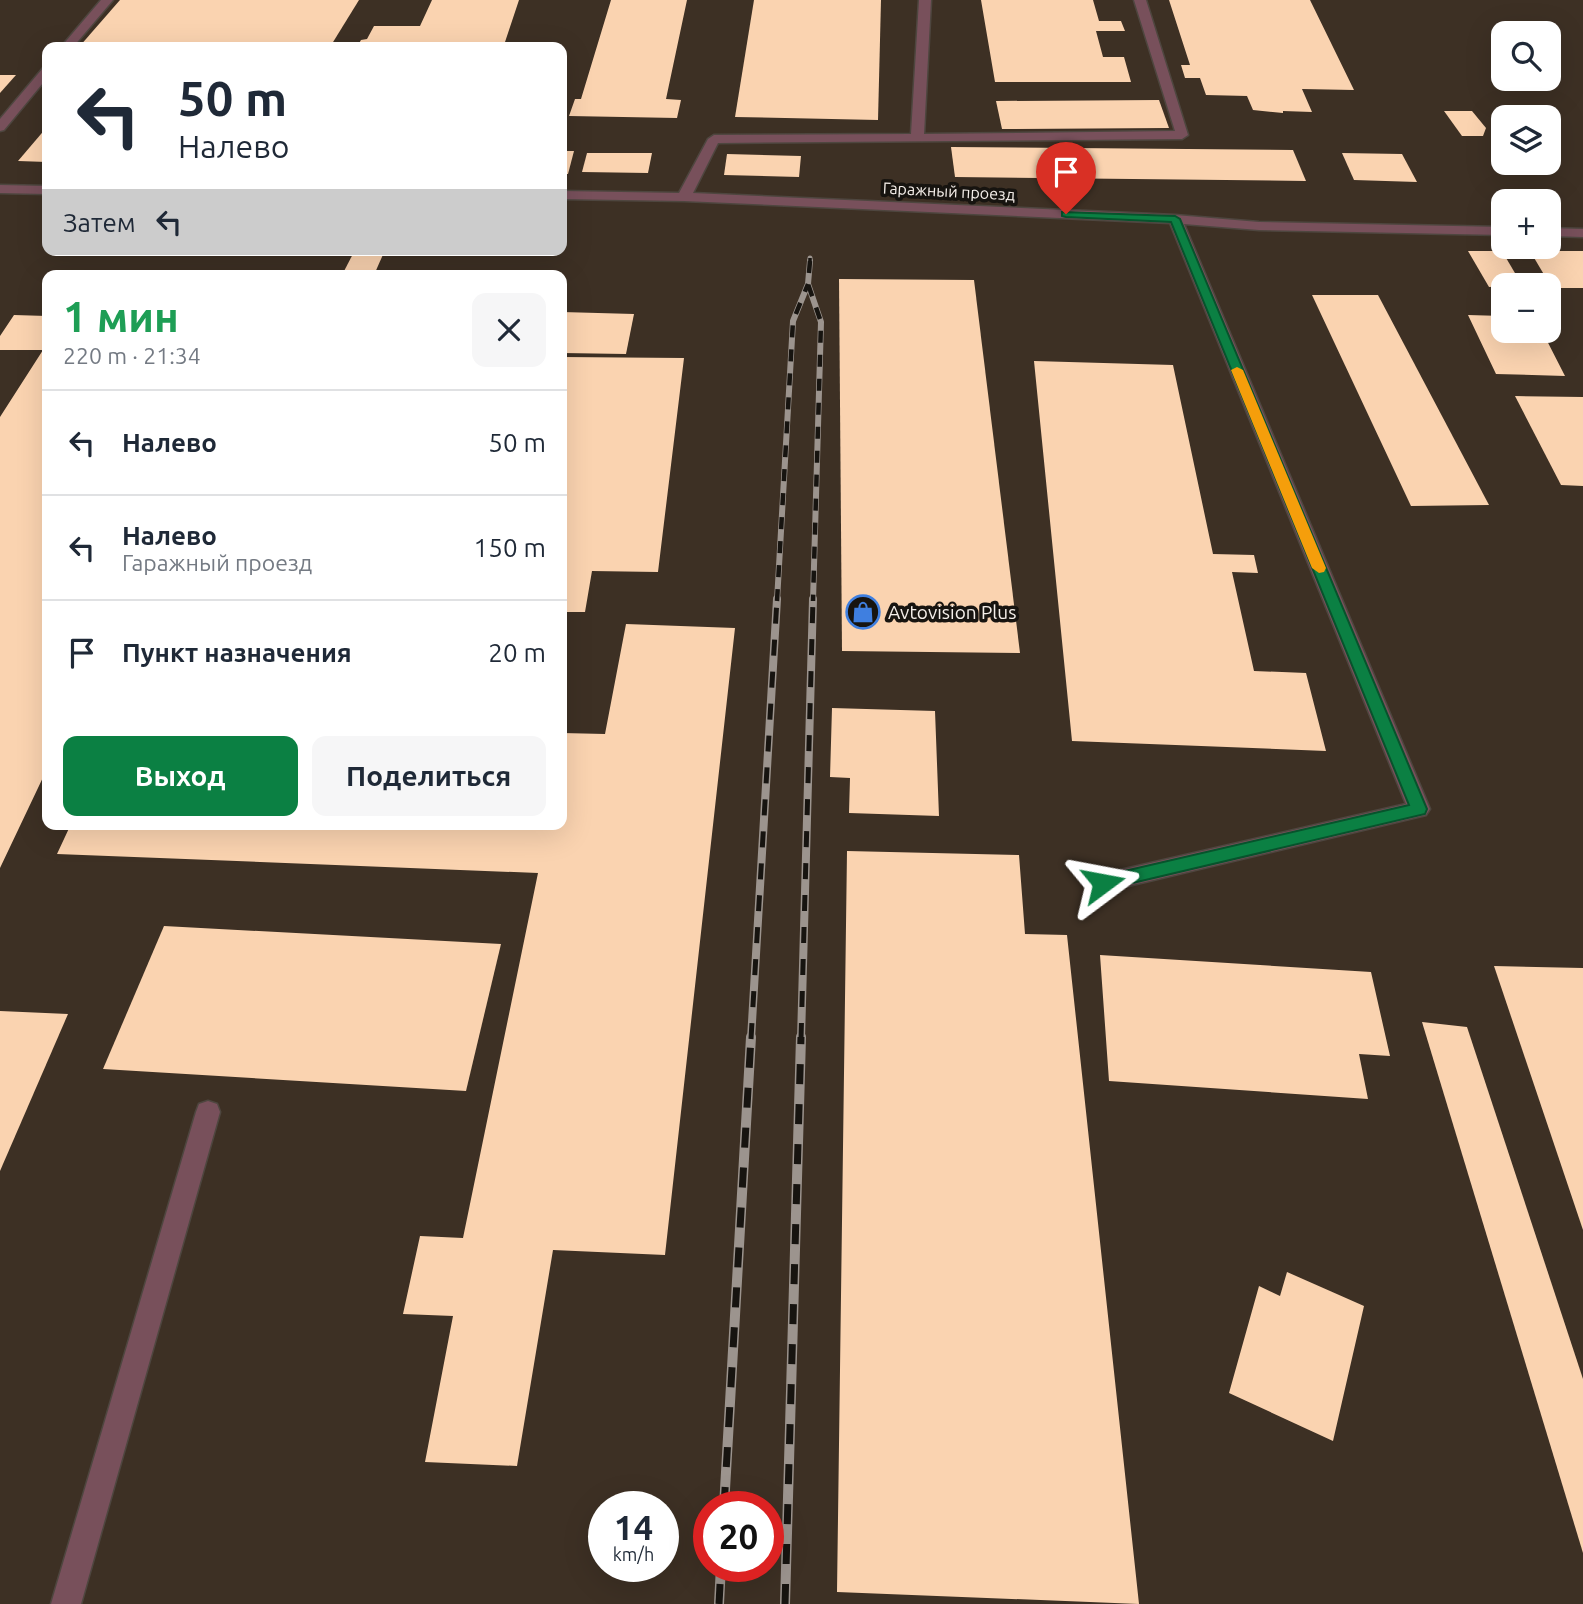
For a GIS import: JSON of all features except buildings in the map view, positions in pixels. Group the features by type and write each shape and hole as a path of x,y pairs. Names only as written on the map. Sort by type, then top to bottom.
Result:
{"street":[{"path":"71,42 107,0"},
{"path":"917,138 925,0"},
{"path":"684,197 714,139 1182,135 1140,0"},
{"path":"0,127 42,77"},
{"path":"0,189 42,190"},
{"name":"Гаражный проезд","path":"567,195 684,197 1175,219 1259,226 1491,231"},
{"path":"1103,883 1419,809 1175,219"},
{"path":"1561,232 1583,233"},
{"path":"66,1604 208,1112"}],"shaded area":[{"path":"0,0 1583,0 1583,1604 0,1604"}],"railway":[{"path":"808,284 810,261"},
{"path":"777,601 793,321 808,284"},
{"path":"808,284 821,322 813,601"},
{"path":"751,1039 777,599"},
{"path":"801,1039 813,599"},
{"path":"725,1491 751,1037"},
{"path":"785,1604 801,1037"},
{"path":"719,1604 720,1582"}],"slow traffic":[{"path":"1237,370 1319,568"}],"place":[{"name":"Avtovision Plus","path":"863,612"}],"route":[{"path":"1066,214 1175,219 1419,809 1103,883"}]}
